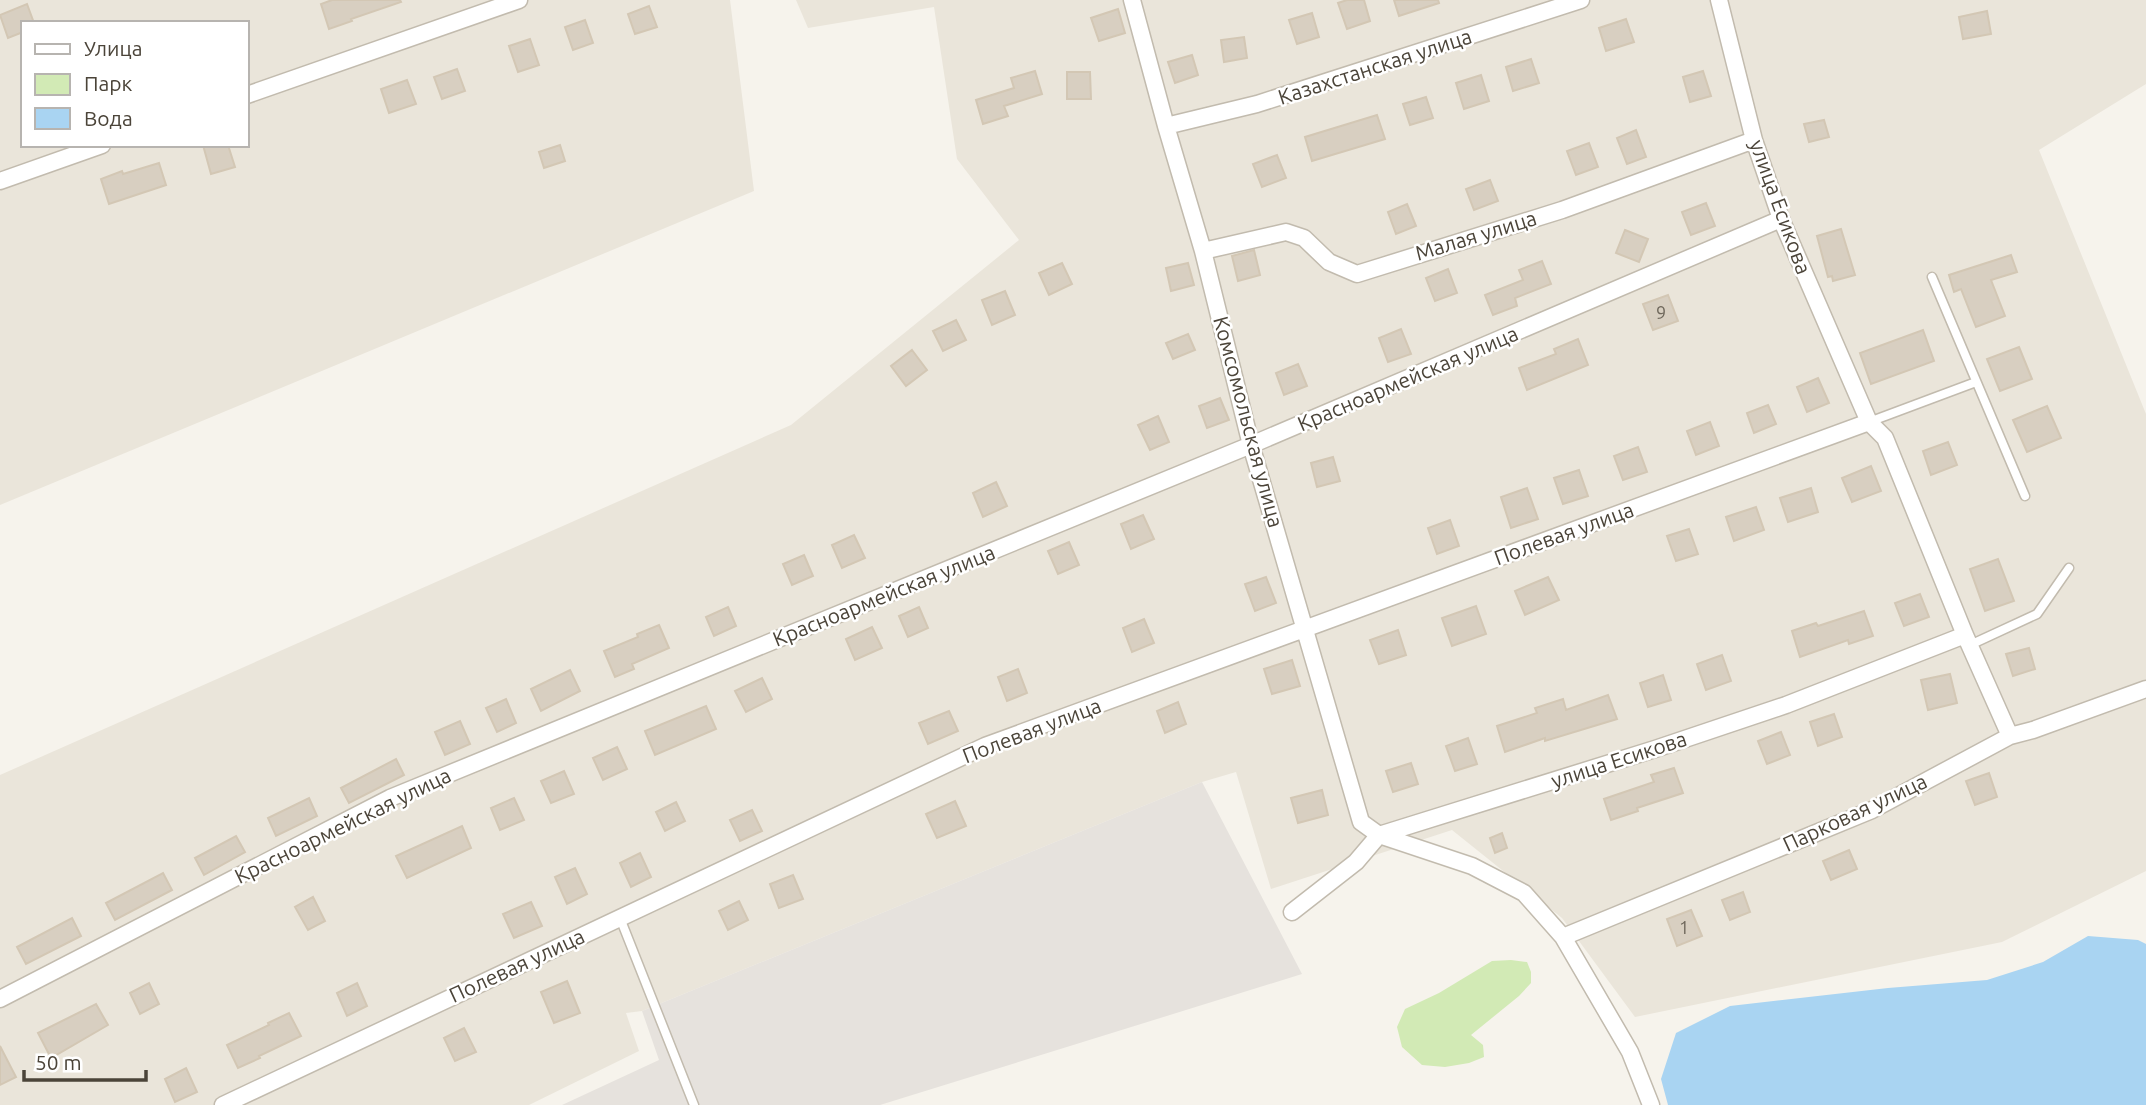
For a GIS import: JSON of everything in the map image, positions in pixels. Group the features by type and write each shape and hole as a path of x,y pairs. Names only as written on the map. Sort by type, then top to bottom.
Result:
{"street":[{"path":"248,95 519,0"},
{"name":"Комсомольская улица","path":"1132,0 1203,251 1251,445 1360,822 1379,835"},
{"name":"Казахстанская улица","path":"1166,126 1257,104 1581,0"},
{"name":"улица Есикова","path":"1719,0 1754,140 1780,219 1869,422 1885,439 1967,640 2010,736"},
{"name":"Малая улица","path":"1203,251 1286,232 1304,238 1329,262 1357,274 1562,210 1754,140"},
{"path":"0,181 96,147"},
{"name":"Красноармейская улица","path":"0,999 390,798 1251,445 1780,219"},
{"name":"Полевая улица","path":"223,1105 985,747 1869,422"},
{"name":"улица Есикова","path":"1379,835 1707,732 1967,640"},
{"name":"Парковая улица","path":"1563,937 1872,810 2010,736 2146,689"},
{"path":"1292,912 1356,862 1379,835 1472,866 1524,893 1563,937 1630,1052 1651,1105"}],"lane":[{"path":"1932,277 2025,496"},
{"path":"1869,422 1976,382"},
{"path":"1967,640 2037,614 2069,568"},
{"path":"620,918 694,1105"}],"shaded area":[{"path":"0,0 730,0 754,191 0,505"},
{"path":"796,0 2146,0 2146,84 2039,150 2146,414 2146,871 2002,942 1635,1017 1562,918 1452,830 1271,889 1236,772 1202,782 642,1011 626,1013 639,1051 529,1105 0,1105 0,775 791,425 1019,240 957,159 934,7 808,28"},
{"path":"1202,782 1302,974 880,1105 562,1105 659,1060 642,1011"}],"green space":[{"path":"1492,961 1527,962 1531,983 1471,1035 1483,1045 1484,1057 1445,1067 1422,1065 1402,1047 1397,1027 1405,1009 1439,993"}],"water":[{"path":"2088,936 2138,940 2146,944 2146,1105 1668,1105 1661,1079 1676,1033 1730,1006 1987,980 2043,962"}],"building":[{"path":"332,0 401,2 329,29 321,4"},
{"path":"1364,0 1370,21 1347,29 1338,3"},
{"path":"1394,0 1438,0 1439,3 1399,16"},
{"path":"27,4 33,21 21,21 21,33 8,38 0,15"},
{"path":"649,6 657,27 635,34 628,14"},
{"path":"1118,9 1125,33 1099,41 1091,18"},
{"path":"1987,11 1991,34 1963,39 1959,17"},
{"path":"1312,13 1319,37 1297,44 1289,20"},
{"path":"1626,19 1634,42 1606,51 1599,28"},
{"path":"585,20 593,43 573,50 565,27"},
{"path":"1244,37 1247,58 1224,62 1221,40"},
{"path":"530,39 539,65 518,72 509,46"},
{"path":"1192,55 1198,75 1175,83 1168,62"},
{"path":"1531,59 1539,83 1513,91 1506,67"},
{"path":"457,69 465,91 442,99 434,77"},
{"path":"1035,71 1042,94 1004,106 1008,116 983,124 976,100 1014,88 1011,78"},
{"path":"1703,71 1711,96 1690,102 1683,77"},
{"path":"1067,72 1090,72 1091,99 1067,99"},
{"path":"1481,75 1489,101 1464,109 1456,83"},
{"path":"407,80 416,104 389,113 381,89"},
{"path":"1426,97 1433,118 1410,125 1403,104"},
{"path":"1377,115 1385,139 1312,161 1305,137"},
{"path":"1824,120 1829,137 1809,142 1804,124"},
{"path":"1636,130 1646,157 1627,164 1617,138"},
{"path":"1589,143 1598,167 1576,175 1567,151"},
{"path":"560,145 565,161 544,168 539,152"},
{"path":"204,147 229,147 235,167 211,174"},
{"path":"1277,155 1286,178 1262,187 1253,164"},
{"path":"159,163 166,185 109,204 101,179 122,171 123,174"},
{"path":"1490,180 1498,201 1474,210 1466,189"},
{"path":"1706,203 1715,226 1691,235 1682,212"},
{"path":"1407,204 1416,226 1396,234 1388,212"},
{"path":"1841,229 1855,275 1833,281 1832,276 1828,277 1817,236"},
{"path":"1625,230 1648,239 1639,262 1616,253"},
{"path":"1254,250 1260,275 1238,281 1232,256"},
{"path":"2011,255 2017,272 1991,280 2005,316 1976,327 1961,289 1954,292 1949,275"},
{"path":"1542,261 1551,284 1515,298 1517,306 1493,315 1485,295 1523,280 1519,270"},
{"path":"1062,263 1072,284 1049,295 1039,273"},
{"path":"1188,263 1194,285 1171,291 1166,268"},
{"path":"1448,269 1457,293 1435,301 1426,278"},
{"path":"1005,291 1015,315 992,325 982,300"},
{"path":"1668,295 1678,321 1653,330 1643,304"},
{"path":"956,320 966,340 943,351 933,331"},
{"path":"1401,329 1411,354 1388,362 1379,338"},
{"path":"1923,330 1934,361 1871,384 1860,353"},
{"path":"1188,334 1195,350 1173,359 1166,343"},
{"path":"1578,339 1588,365 1527,390 1519,368 1556,354 1554,349"},
{"path":"2019,347 2032,379 2000,391 1987,359"},
{"path":"912,350 927,370 906,386 891,366"},
{"path":"1298,364 1307,386 1284,395 1276,373"},
{"path":"1818,378 1829,403 1807,412 1797,387"},
{"path":"1220,398 1229,420 1207,428 1199,406"},
{"path":"1768,405 1776,424 1754,433 1747,413"},
{"path":"2047,406 2061,438 2027,452 2013,420"},
{"path":"1158,416 1169,442 1150,450 1138,425"},
{"path":"1710,422 1719,446 1696,455 1687,431"},
{"path":"1948,442 1957,465 1931,475 1923,451"},
{"path":"1638,447 1647,472 1623,480 1614,456"},
{"path":"1333,457 1340,481 1317,487 1311,463"},
{"path":"1871,466 1881,491 1852,502 1842,478"},
{"path":"1579,470 1588,496 1563,504 1554,478"},
{"path":"996,482 1007,506 983,517 973,493"},
{"path":"1527,488 1538,519 1511,528 1501,497"},
{"path":"1811,488 1818,512 1788,522 1780,498"},
{"path":"1756,507 1764,530 1734,541 1726,517"},
{"path":"1143,515 1154,539 1131,549 1121,524"},
{"path":"1450,520 1459,546 1437,554 1428,528"},
{"path":"1689,529 1698,554 1676,561 1667,536"},
{"path":"854,535 865,558 842,568 832,545"},
{"path":"1069,542 1079,565 1058,574 1048,551"},
{"path":"804,555 813,576 792,585 783,564"},
{"path":"1998,559 2014,601 1985,611 1970,569"},
{"path":"1266,577 1276,603 1255,611 1245,584"},
{"path":"1548,577 1559,600 1525,615 1515,591"},
{"path":"1920,594 1929,617 1904,626 1895,603"},
{"path":"1476,606 1486,634 1452,646 1442,618"},
{"path":"728,607 736,626 714,636 706,617"},
{"path":"919,607 928,628 908,637 899,616"},
{"path":"1864,611 1873,636 1849,644 1848,640 1800,657 1792,631 1816,623 1818,626"},
{"path":"1144,619 1154,643 1132,652 1123,628"},
{"path":"659,625 669,648 632,664 634,669 615,677 604,651"},
{"path":"872,627 882,648 855,660 846,639"},
{"path":"1398,630 1406,655 1379,664 1370,640"},
{"path":"2029,648 2035,669 2013,676 2006,654"},
{"path":"1722,655 1731,681 1706,690 1697,664"},
{"path":"1292,660 1300,686 1272,694 1264,669"},
{"path":"1018,669 1027,693 1007,701 998,677"},
{"path":"570,670 580,691 541,711 531,689"},
{"path":"1950,674 1957,703 1928,710 1921,680"},
{"path":"1663,675 1671,700 1648,707 1640,683"},
{"path":"762,678 772,699 746,712 735,691"},
{"path":"1608,695 1617,719 1545,741 1545,738 1505,752 1497,726 1537,713 1535,708 1563,699 1566,710"},
{"path":"506,699 516,723 497,732 486,708"},
{"path":"1178,702 1186,724 1165,733 1157,711"},
{"path":"706,706 716,729 655,755 645,731"},
{"path":"949,711 958,731 928,744 919,723"},
{"path":"1834,714 1842,737 1818,746 1810,722"},
{"path":"460,721 470,744 445,755 435,732"},
{"path":"1781,732 1790,755 1767,764 1758,741"},
{"path":"1468,738 1477,764 1455,771 1446,746"},
{"path":"617,747 627,769 603,780 593,758"},
{"path":"396,759 404,775 349,803 341,788"},
{"path":"1411,763 1418,784 1393,792 1386,771"},
{"path":"1674,768 1683,793 1637,808 1638,811 1611,820 1604,799 1654,782 1651,775"},
{"path":"564,771 574,794 551,803 541,781"},
{"path":"1989,773 1997,797 1975,805 1966,781"},
{"path":"1322,790 1328,815 1298,823 1291,798"},
{"path":"309,798 317,816 276,836 268,818"},
{"path":"514,798 524,820 500,830 491,808"},
{"path":"955,801 966,826 937,838 926,814"},
{"path":"676,802 685,821 665,831 656,812"},
{"path":"752,810 762,831 740,841 730,820"},
{"path":"462,826 471,848 407,878 396,856"},
{"path":"1502,833 1507,848 1495,853 1490,838"},
{"path":"236,836 245,852 204,875 195,858"},
{"path":"1849,850 1857,869 1831,880 1823,861"},
{"path":"640,853 651,877 631,887 620,863"},
{"path":"575,868 587,894 567,904 555,877"},
{"path":"163,873 172,890 115,920 106,903"},
{"path":"793,875 803,899 779,908 770,884"},
{"path":"1743,892 1750,912 1730,920 1722,900"},
{"path":"313,897 325,921 308,930 295,907"},
{"path":"739,901 748,920 728,930 719,911"},
{"path":"531,902 542,926 514,938 503,914"},
{"path":"1691,910 1702,936 1677,946 1667,919"},
{"path":"72,918 81,936 26,964 17,947"},
{"path":"567,981 580,1013 554,1023 541,992"},
{"path":"149,983 159,1004 140,1014 130,993"},
{"path":"357,983 367,1006 347,1016 337,993"},
{"path":"96,1004 108,1025 51,1058 38,1033"},
{"path":"289,1013 301,1036 238,1068 227,1045"},
{"path":"464,1028 476,1052 455,1061 444,1038"},
{"path":"0,1046 16,1077 0,1085"},
{"path":"186,1068 197,1092 175,1102 165,1079"}]}
